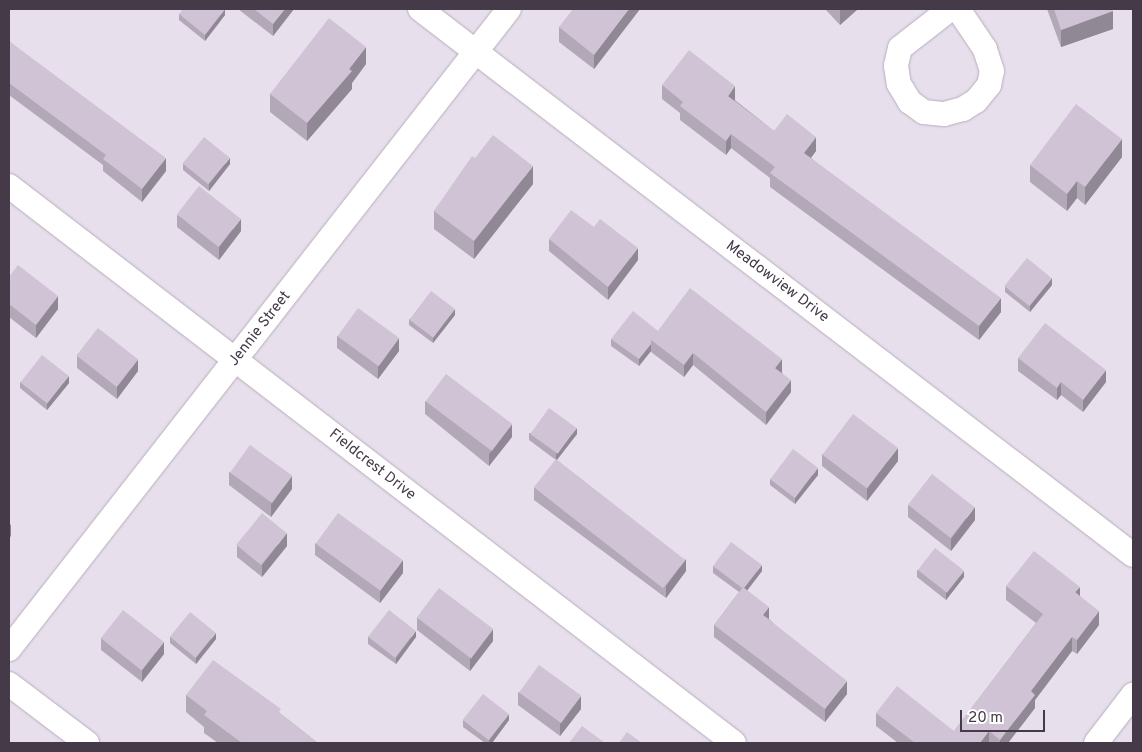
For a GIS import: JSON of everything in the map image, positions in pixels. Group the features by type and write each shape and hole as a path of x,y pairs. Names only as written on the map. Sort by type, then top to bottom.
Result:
{"street":[{"name":"Meadowview Drive","path":"420,9 1133,555"},
{"name":"Jennie Street","path":"9,649 509,9"},
{"path":"950,9 900,48 896,66 899,84 910,102 924,112 944,114 963,109 976,101 989,85 992,71 985,49 958,9"},
{"name":"Fieldcrest Drive","path":"9,186 734,743"},
{"path":"9,684 87,743"},
{"path":"1096,743 1133,695"}],"shaded area":[{"path":"9,9 1133,9 1133,743 9,743"}],"building":[{"path":"183,9 225,9 205,35 179,14"},
{"path":"254,9 285,9 273,24"},
{"path":"573,9 629,9 594,55 559,27"},
{"path":"1054,9 1112,9 1113,11 1061,30"},
{"path":"329,18 366,47 349,69 352,71 307,123 270,94"},
{"path":"9,41 166,158 142,189 103,159 106,155 9,83"},
{"path":"689,50 735,86 728,96 774,131 787,114 816,137 804,153 1001,298 979,326 770,173 775,167 731,134 726,141 680,106 683,102 662,85"},
{"path":"1076,104 1122,139 1085,187 1077,181 1067,194 1030,165"},
{"path":"493,135 533,166 474,241 434,211 472,156 475,158"},
{"path":"204,137 230,158 208,184 183,163"},
{"path":"199,186 241,219 219,247 177,214"},
{"path":"571,210 594,227 600,219 638,248 608,287 549,239"},
{"path":"1027,258 1052,278 1029,306 1004,286"},
{"path":"18,265 58,296 36,325 9,304 9,277"},
{"path":"690,288 782,359 775,368 791,380 766,412 693,353 684,365 651,340"},
{"path":"431,291 455,309 433,338 409,320"},
{"path":"358,308 399,338 379,366 337,336"},
{"path":"633,311 658,331 651,340 651,344 639,359 611,339"},
{"path":"1045,323 1106,370 1083,400 1061,382 1057,388 1018,358"},
{"path":"98,328 138,359 117,387 76,356"},
{"path":"42,355 69,376 47,404 20,383"},
{"path":"446,374 512,424 492,451 426,401"},
{"path":"549,408 577,428 558,454 530,434"},
{"path":"853,414 898,448 867,488 822,455"},
{"path":"250,445 292,476 272,503 230,473"},
{"path":"793,449 818,468 795,498 770,479"},
{"path":"556,459 685,560 663,588 534,487"},
{"path":"932,474 975,507 951,538 908,505"},
{"path":"262,513 287,533 261,565 236,545"},
{"path":"338,513 403,560 380,591 316,544"},
{"path":"731,542 762,565 744,588 713,566"},
{"path":"935,548 964,571 947,593 918,570"},
{"path":"1034,551 1080,587 1075,592 1099,611 1077,640 1072,637 1031,691 1035,695 1000,740 989,731 980,743 915,743 876,713 897,686 954,731 1043,614 1006,586"},
{"path":"743,587 769,607 763,615 847,681 825,709 714,625"},
{"path":"439,588 493,629 471,658 417,618"},
{"path":"123,610 164,642 142,670 101,638"},
{"path":"389,610 416,631 395,658 368,637"},
{"path":"190,612 216,633 196,658 170,637"},
{"path":"213,660 281,709 279,712 318,743 242,743 204,715 207,711 186,695"},
{"path":"539,665 581,696 561,723 519,693"},
{"path":"483,694 509,714 489,740 463,720"},
{"path":"582,726 605,743 569,743"},
{"path":"627,732 642,743 619,743"}]}
